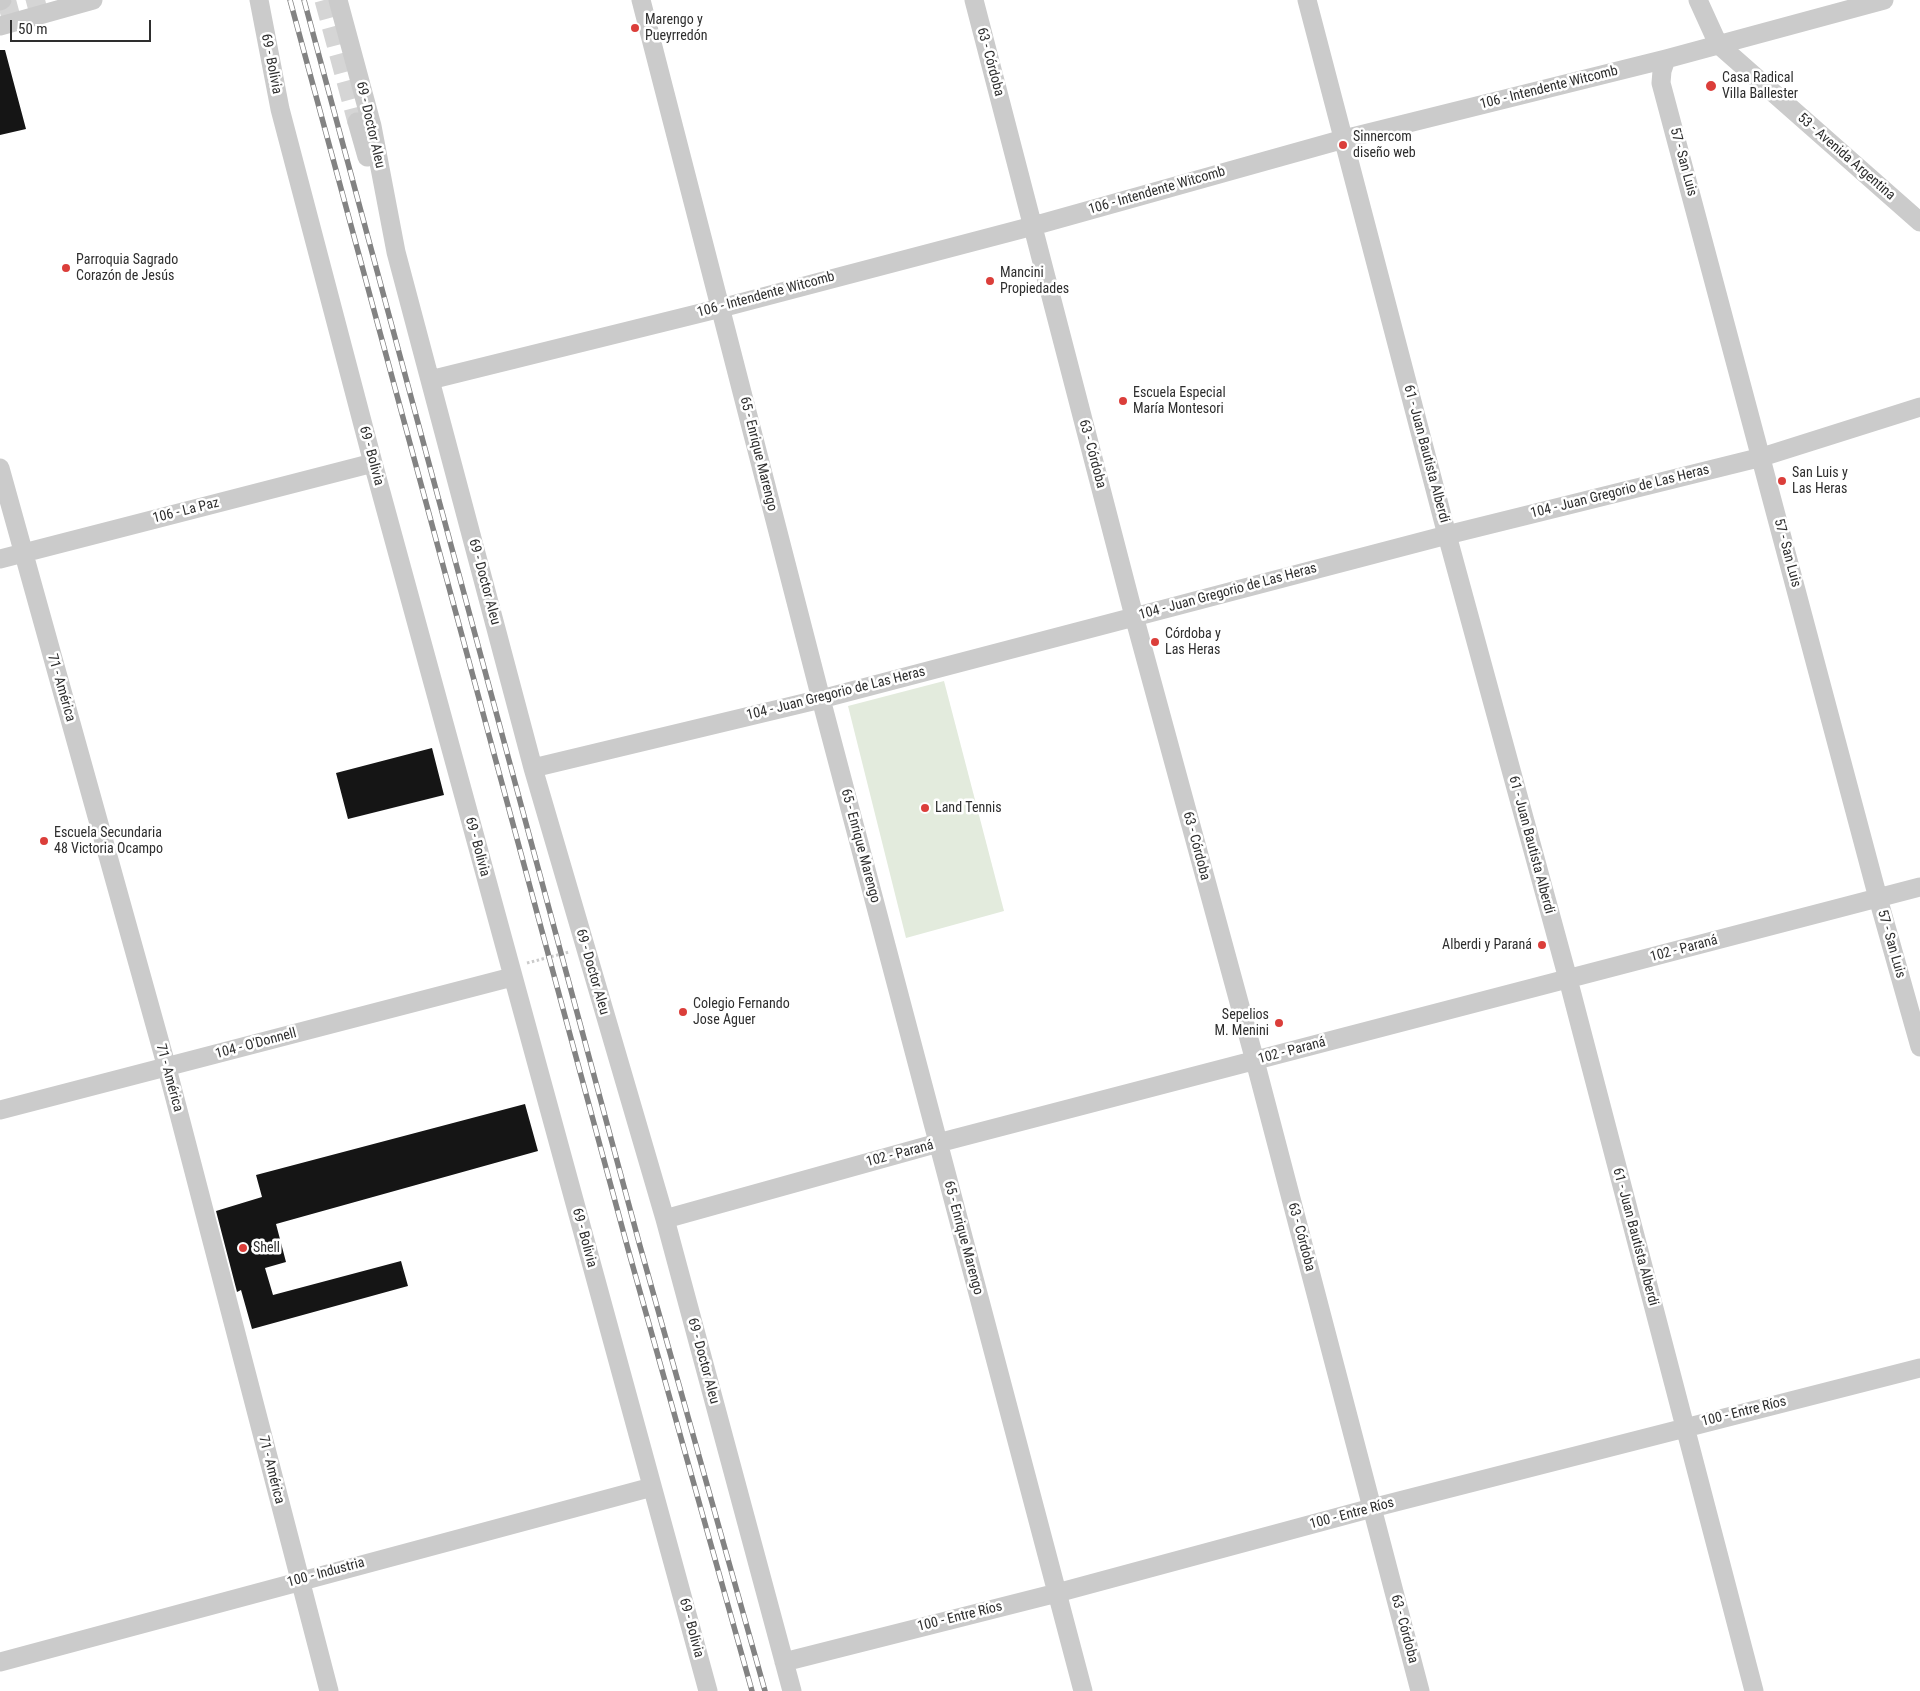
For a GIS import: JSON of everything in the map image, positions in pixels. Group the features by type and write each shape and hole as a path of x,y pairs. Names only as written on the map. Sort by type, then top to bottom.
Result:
{"street":[{"path":"0,26 92,0"},
{"name":"69 - Bolivia","path":"259,0 280,109 373,463 708,1691"},
{"name":"69 - Doctor Aleu","path":"338,0 372,126 396,252"},
{"name":"65 - Enrique Marengo","path":"641,0 821,698 1083,1691"},
{"name":"63 - Córdoba","path":"974,0 1134,616 1255,1061 1420,1691"},
{"name":"61 - Juan Bautista Alberdi","path":"1307,0 1447,535 1568,979 1754,1691"},
{"name":"53 - Avenida Argentina","path":"1698,0 1718,44 1920,222"},
{"name":"106 - Intendente Witcomb","path":"430,380 721,308 1033,226 1344,138 1666,59 1884,0"},
{"name":"57 - San Luis","path":"1666,59 1662,71 1662,83 1878,898 1920,1047"},
{"name":"69 - Doctor Aleu","path":"356,122 396,252 533,768 665,1219 792,1691"},
{"name":"104 - Juan Gregorio de Las Heras","path":"533,768 821,698 1447,535 1762,457 1920,407"},
{"name":"106 - La Paz","path":"0,559 373,463"},
{"name":"71 - América","path":"0,468 167,1068 330,1691"},
{"name":"102 - Paraná","path":"665,1219 938,1143 1920,887"},
{"name":"104 - O'Donnell","path":"0,1110 167,1068 511,973"},
{"name":"100 - Entre Ríos","path":"784,1662 1684,1427 1920,1368"},
{"name":"100 - Industria","path":"0,1662 652,1487"}],"path":[{"path":"511,973 585,948"}],"shaded area":[{"name":"Land Tennis","path":"944,681 1004,911 906,938 848,706"}],"building":[{"path":"0,50 5,50 26,129 0,135"},
{"path":"432,748 444,795 348,819 336,773"},
{"path":"525,1104 538,1151 276,1224 286,1262 265,1268 273,1295 401,1261 408,1286 252,1329 241,1290 237,1292 216,1211 262,1197 256,1175"}],"tunnel":[{"path":"0,13 49,0"},
{"path":"324,0 357,122"}],"railway":[{"path":"290,0 628,1249 752,1691"},
{"path":"304,0 640,1246 765,1691"}],"place":[{"name":"Marengo y Pueyrredón","path":"635,28"},
{"name":"Casa Radical Villa Ballester","path":"1711,86"},
{"name":"Sinnercom diseño web","path":"1343,145"},
{"name":"Parroquia Sagrado Corazón de Jesús","path":"66,268"},
{"name":"Mancini Propiedades","path":"990,281"},
{"name":"Escuela Especial María Montesori","path":"1123,401"},
{"name":"San Luis y Las Heras","path":"1782,481"},
{"name":"Córdoba y Las Heras","path":"1155,642"},
{"name":"Land Tennis","path":"925,808"},
{"name":"Escuela Secundaria 48 Victoria Ocampo","path":"44,841"},
{"name":"Alberdi y Paraná","path":"1542,945"},
{"name":"Colegio Fernando Jose Aguer","path":"683,1012"},
{"name":"Sepelios M. Menini","path":"1279,1023"},
{"name":"Shell","path":"243,1248"}]}
